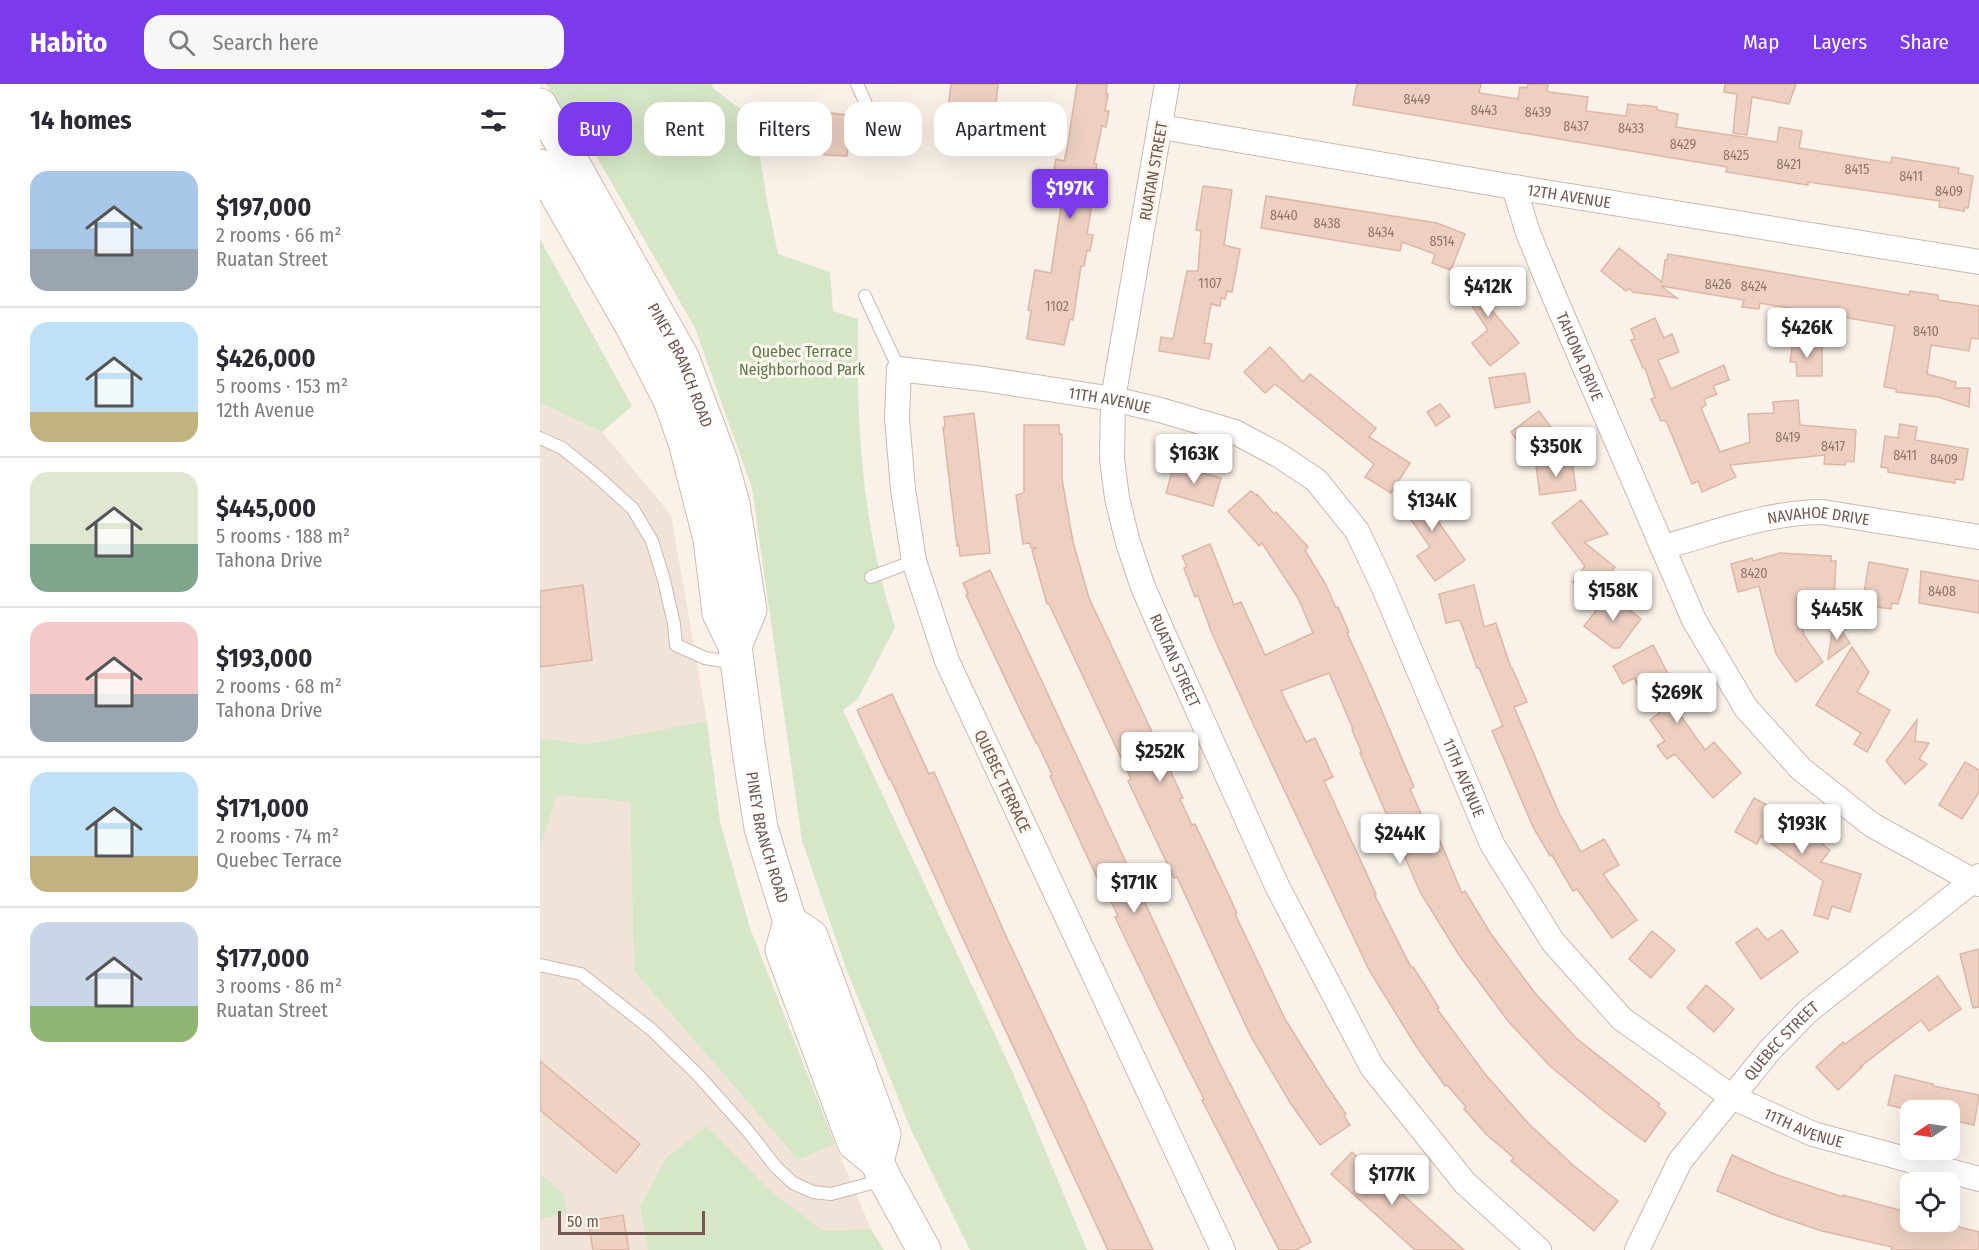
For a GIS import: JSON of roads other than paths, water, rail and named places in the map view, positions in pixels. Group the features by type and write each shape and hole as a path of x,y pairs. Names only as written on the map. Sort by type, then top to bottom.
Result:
{"main road":[{"name":"PINEY BRANCH ROAD","path":"540,105 682,357 721,461 733,504 750,610 736,654"},
{"name":"PINEY BRANCH ROAD","path":"540,166 632,326 670,400 692,465 707,528 719,613 736,654 761,828 790,922 782,950 854,1143 881,1171 924,1250"}],"street":[{"name":"RUATAN STREET","path":"1167,84 1113,399 1112,459 1117,498 1128,543 1143,587 1277,886 1372,1067 1465,1183 1539,1250"},
{"name":"12TH AVENUE","path":"1161,127 1979,262"},
{"name":"TAHONA DRIVE","path":"1514,187 1528,232 1554,296 1694,620 1746,708 1801,769 1872,825 1976,880"},
{"name":"11TH AVENUE","path":"899,369 984,379 1113,399 1235,432 1280,456 1316,480 1357,531 1384,588 1492,844 1553,942 1622,1019 1732,1097 1814,1134 1979,1179"},
{"name":"QUEBEC TERRACE","path":"899,369 897,418 903,489 914,561 947,662 1223,1250"},
{"name":"NAVAHOE DRIVE","path":"1663,547 1797,512 1822,512 1979,537"},
{"name":"QUEBEC STREET","path":"1637,1250 1680,1161 1770,1050 1808,1011 1976,880"}],"lane":[{"path":"857,84 865,102"},
{"path":"865,296 899,369"},
{"path":"540,438 562,448 633,509 652,541 674,624 676,645 705,658 736,654"},
{"path":"871,577 914,561"},
{"path":"540,965 581,974 652,1030 698,1075 747,1130 776,1167 793,1183 813,1192 831,1194 881,1171"}],"park label":[{"name":"Quebec Terrace Neighborhood Park","path":"802,360"}]}
